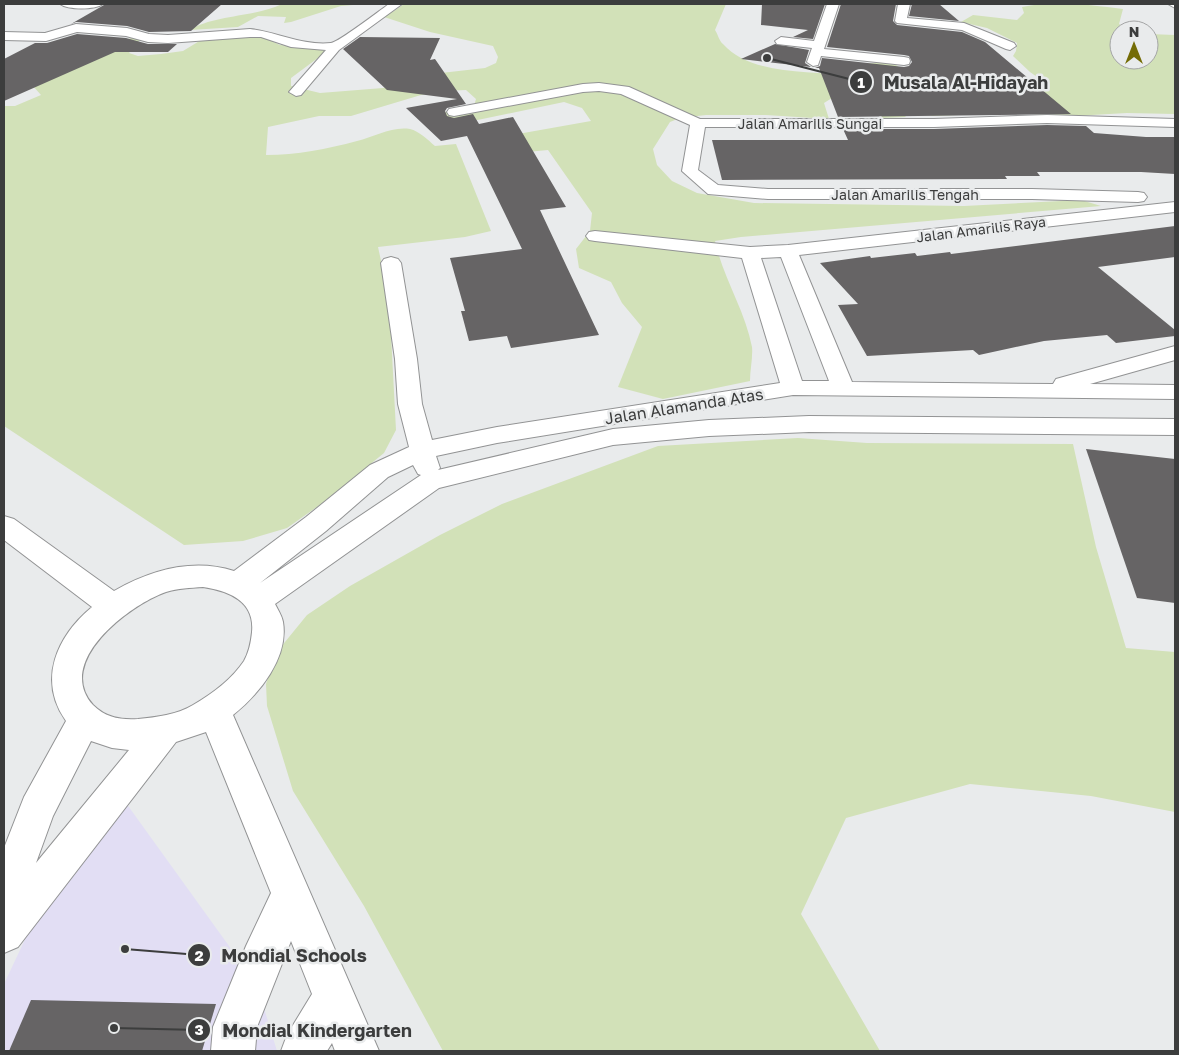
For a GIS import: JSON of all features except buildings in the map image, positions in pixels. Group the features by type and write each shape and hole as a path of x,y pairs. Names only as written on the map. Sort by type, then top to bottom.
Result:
{"street":[{"path":"66,4 90,4"},
{"path":"76,28 76,14 90,4"},
{"path":"296,92 335,47 396,4"},
{"path":"816,53 833,4"},
{"path":"904,4 901,21 972,28 1010,46"},
{"path":"4,50 76,28 127,32 148,38 168,39 250,33 291,43 335,47"},
{"path":"4,36 46,37"},
{"path":"780,41 816,53 904,61"},
{"name":"Jalan Amarilis Sungai","path":"454,112 582,88 599,87 624,90 698,123 934,123 1047,119 1175,124"},
{"name":"Jalan Amarilis Tengah","path":"698,123 690,172 714,190 768,194 1032,194 1168,203"},
{"name":"Jalan Amarilis Raya","path":"595,236 750,253 788,251 1168,203"},
{"path":"788,251 792,316 793,388"},
{"path":"750,253 844,389"},
{"path":"391,263 406,359 410,404 431,481"},
{"path":"1037,392 1175,353"},
{"name":"Jalan Alamanda Atas","path":"249,592 316,524 379,471 421,450 497,435 793,388 1175,392"},
{"name":"Jalan Alamanda Atas","path":"249,592 431,481 613,438 709,428 809,424 1175,427"},
{"path":"4,526 113,606"},
{"path":"192,576 217,577 249,592 269,624 264,653 245,684 214,710 190,723 165,731 134,735 106,731 84,720 70,701 66,678 73,652 90,628 113,606 138,591 174,579 192,576"},
{"path":"214,710 356,1051"},
{"path":"4,897 37,809 84,720"},
{"path":"4,933 165,731"},
{"path":"234,1051 235,1027 261,961 291,894"},
{"path":"303,1051 334,998"}],"shaded area":[{"path":"126,803 257,985 277,1051 4,1051 4,984 37,914"}],"green space":[{"path":"282,4 365,4 341,6 291,22 284,23 286,17 258,16 238,27 190,30 210,21 260,11"},
{"path":"404,4 726,4 715,30 720,41 735,54 764,66 799,72 848,75 860,64 892,62 900,68 1029,89 1047,84 1030,72 1013,56 1017,43 987,28 961,22 973,15 1017,20 1024,13 1022,7 1046,4 1072,4 1123,9 1120,20 1109,20 1109,70 1159,70 1159,34 1175,35 1175,114 1127,113 1074,116 1012,113 932,116 917,108 898,109 906,117 882,118 878,110 832,98 824,103 829,119 766,115 706,115 680,118 670,122 653,149 657,165 672,181 697,193 754,203 964,206 1081,200 1101,206 741,237 715,241 723,268 749,333 752,347 750,381 663,399 618,387 642,327 622,303 611,282 579,268 576,249 590,231 592,213 548,150 483,156 495,138 591,121 582,108 564,102 439,128 430,115 474,106 476,99 466,90 443,91 421,95 351,116 319,116 268,127 266,155 301,153 323,149 403,128 417,132 435,146 456,144 491,231 465,237 378,247 389,297 396,430 384,453 324,502 287,528 243,541 184,545 4,426 4,106 15,106 41,95 24,76 131,38 140,40 129,53 138,56 183,51 206,37 263,37 280,45 324,47 326,52 291,78 291,86 320,93 383,88 441,73 485,68 496,63 498,57 493,46 430,32 381,16 394,11"},
{"path":"798,438 867,443 1073,444 1096,547 1126,648 1175,652 1175,812 1091,796 970,784 846,818 801,914 880,1051 443,1051 364,906 293,791 267,706 266,684 276,653 307,615 350,586 440,535 502,504 658,446"}],"place":[{"name":"Musala Al-Hidayah","path":"767,58"},
{"name":"Mondial Schools","path":"125,949"},
{"name":"Mondial Kindergarten","path":"114,1028"}]}
